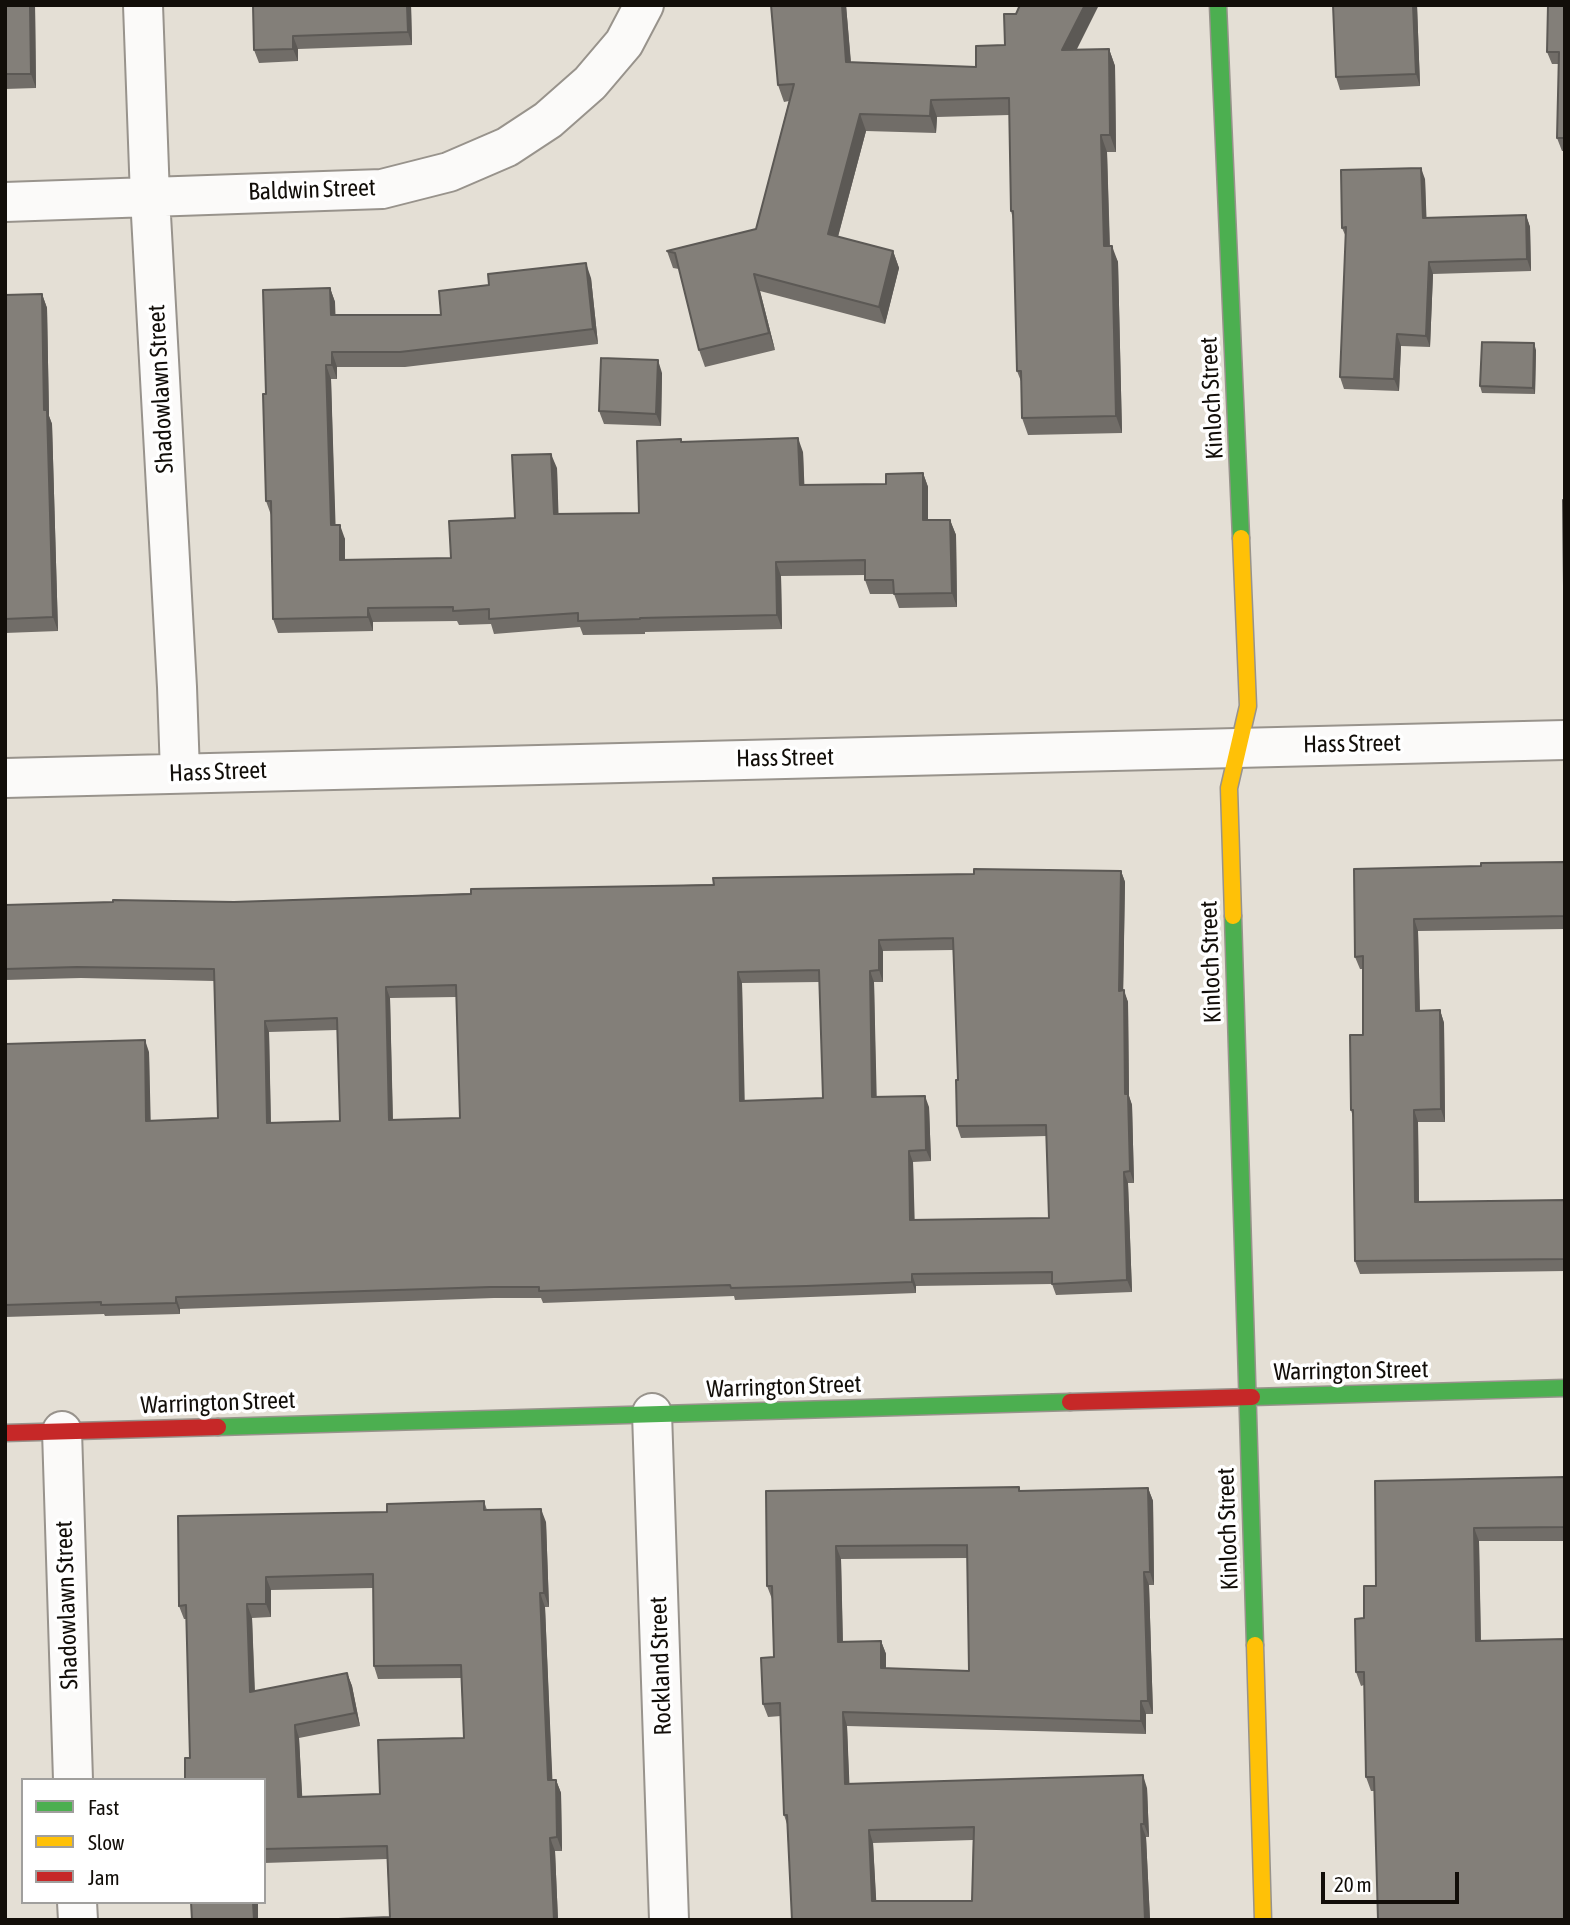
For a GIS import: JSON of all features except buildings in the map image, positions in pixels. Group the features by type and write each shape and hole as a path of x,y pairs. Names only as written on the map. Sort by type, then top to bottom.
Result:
{"street":[{"name":"Shadowlawn Street","path":"143,5 150,197 180,773"},
{"name":"Baldwin Street","path":"5,202 382,188 450,172 507,147 548,120 590,83 624,43 644,5"},
{"name":"Kinloch Street","path":"1218,5 1248,706 1229,788 1264,1920"},
{"name":"Hass Street","path":"5,778 1565,740"},
{"name":"Warrington Street","path":"5,1433 1565,1388"},
{"name":"Rockland Street","path":"652,1413 669,1920"},
{"name":"Shadowlawn Street","path":"62,1431 73,1778"}],"traffic: fast":[{"path":"1218,5 1241,538"},
{"path":"1233,916 1255,1645"},
{"path":"1252,1397 1565,1388"},
{"path":"218,1427 1070,1402"}],"traffic: slow":[{"path":"1233,916 1229,788 1248,706 1241,538"},
{"path":"1255,1645 1263,1920"}],"traffic: jam":[{"path":"1070,1402 1252,1397"},
{"path":"5,1433 218,1427"}]}
